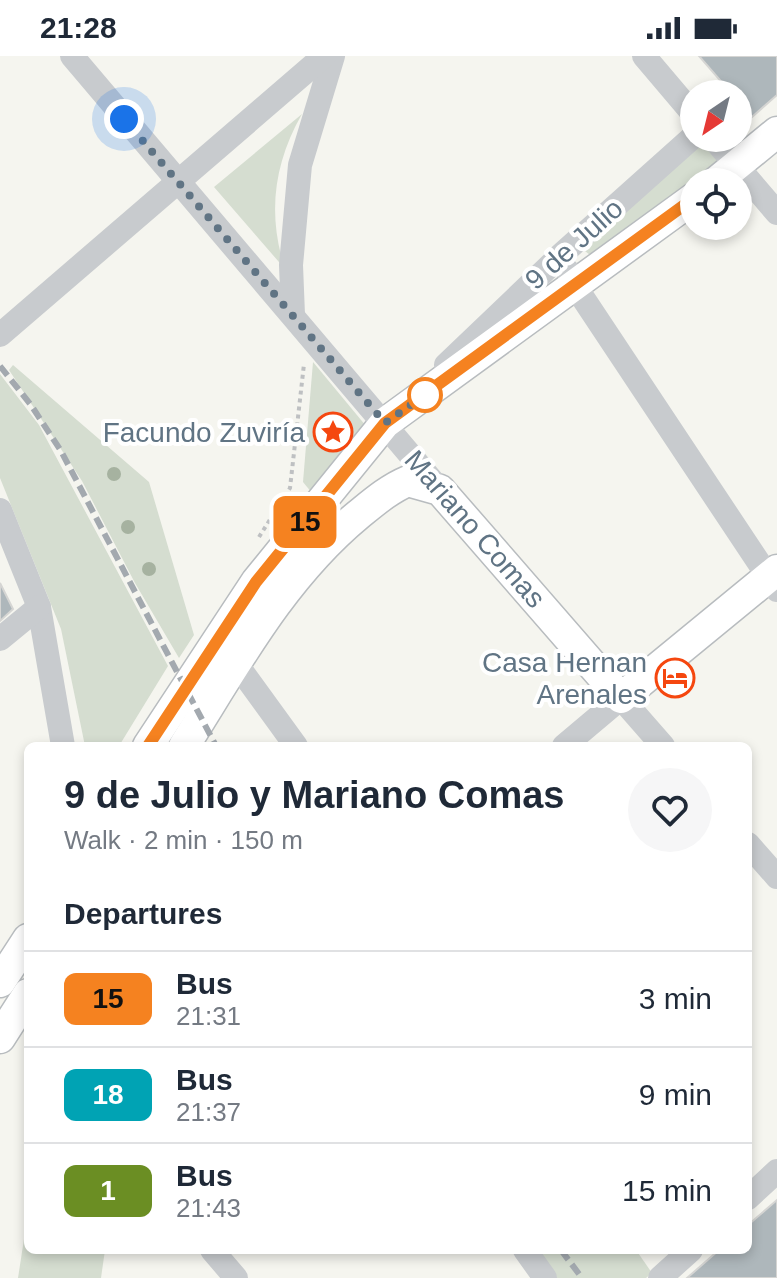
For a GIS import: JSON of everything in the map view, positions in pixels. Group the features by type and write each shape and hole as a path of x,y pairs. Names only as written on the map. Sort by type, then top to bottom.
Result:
{"main road":[{"path":"733,168 777,132"},
{"name":"9 de Julio","path":"385,423 680,208"},
{"path":"151,742 256,582 385,423"},
{"path":"187,742 276,600 328,540 393,488 408,481 440,490"},
{"name":"Mariano Comas","path":"440,490 621,698"},
{"path":"621,698 774,579"},
{"path":"0,982 24,945"},
{"path":"0,1038 20,1000"}],"street":[{"name":"Mariano Comas","path":"72,56 440,490"},
{"path":"0,335 324,56"},
{"path":"301,324 293,223 300,165 333,56"},
{"path":"644,56 680,98"},
{"name":"9 de Julio","path":"385,423 562,254 680,149"},
{"path":"752,194 777,213"},
{"path":"562,254 575,286 774,579"},
{"path":"0,510 39,607 62,742"},
{"path":"0,639 39,607"},
{"path":"219,639 293,742"},
{"name":"Mariano Comas","path":"621,698 660,742"},
{"path":"569,742 621,698"},
{"path":"752,849 777,877"},
{"path":"752,1194 777,1171"},
{"path":"215,1254 236,1278"},
{"path":"528,1254 545,1278"},
{"path":"660,1278 687,1254"}],"path":[{"path":"256,541 290,488 301,324"}],"shaded area":[{"path":"302,114 285,151 276,189 276,228 285,269 214,187"},
{"path":"686,152 715,152 723,160 712,168 680,168 680,192 598,252 590,255 583,245"},
{"path":"313,362 366,426 312,493 303,482"},
{"path":"13,365 149,482 194,635 179,658 135,583 82,481 9,370"},
{"path":"0,374 39,425 168,666 121,742 84,742 61,629 0,478"},
{"path":"24,1239 24,1254 104,1254 101,1278 18,1278"},
{"path":"540,1254 639,1254 652,1273 646,1278 557,1278"}],"building":[{"path":"699,56 777,56 777,95 752,117 752,80 720,80"},
{"path":"0,583 13,609 0,621"},
{"path":"777,1200 777,1278 687,1278 714,1254 752,1254 752,1222"}],"railway":[{"path":"0,366 31,405 61,451 214,742"},
{"path":"564,1254 582,1278"}],"bus line":[{"name":"15","path":"151,742 256,582 385,423 680,208"}],"place":[{"name":"Facundo Zuviría","path":"333,432"},
{"name":"Casa Hernan Arenales","path":"675,678"}],"route":[{"path":"124,119 385,423 425,395"}]}
